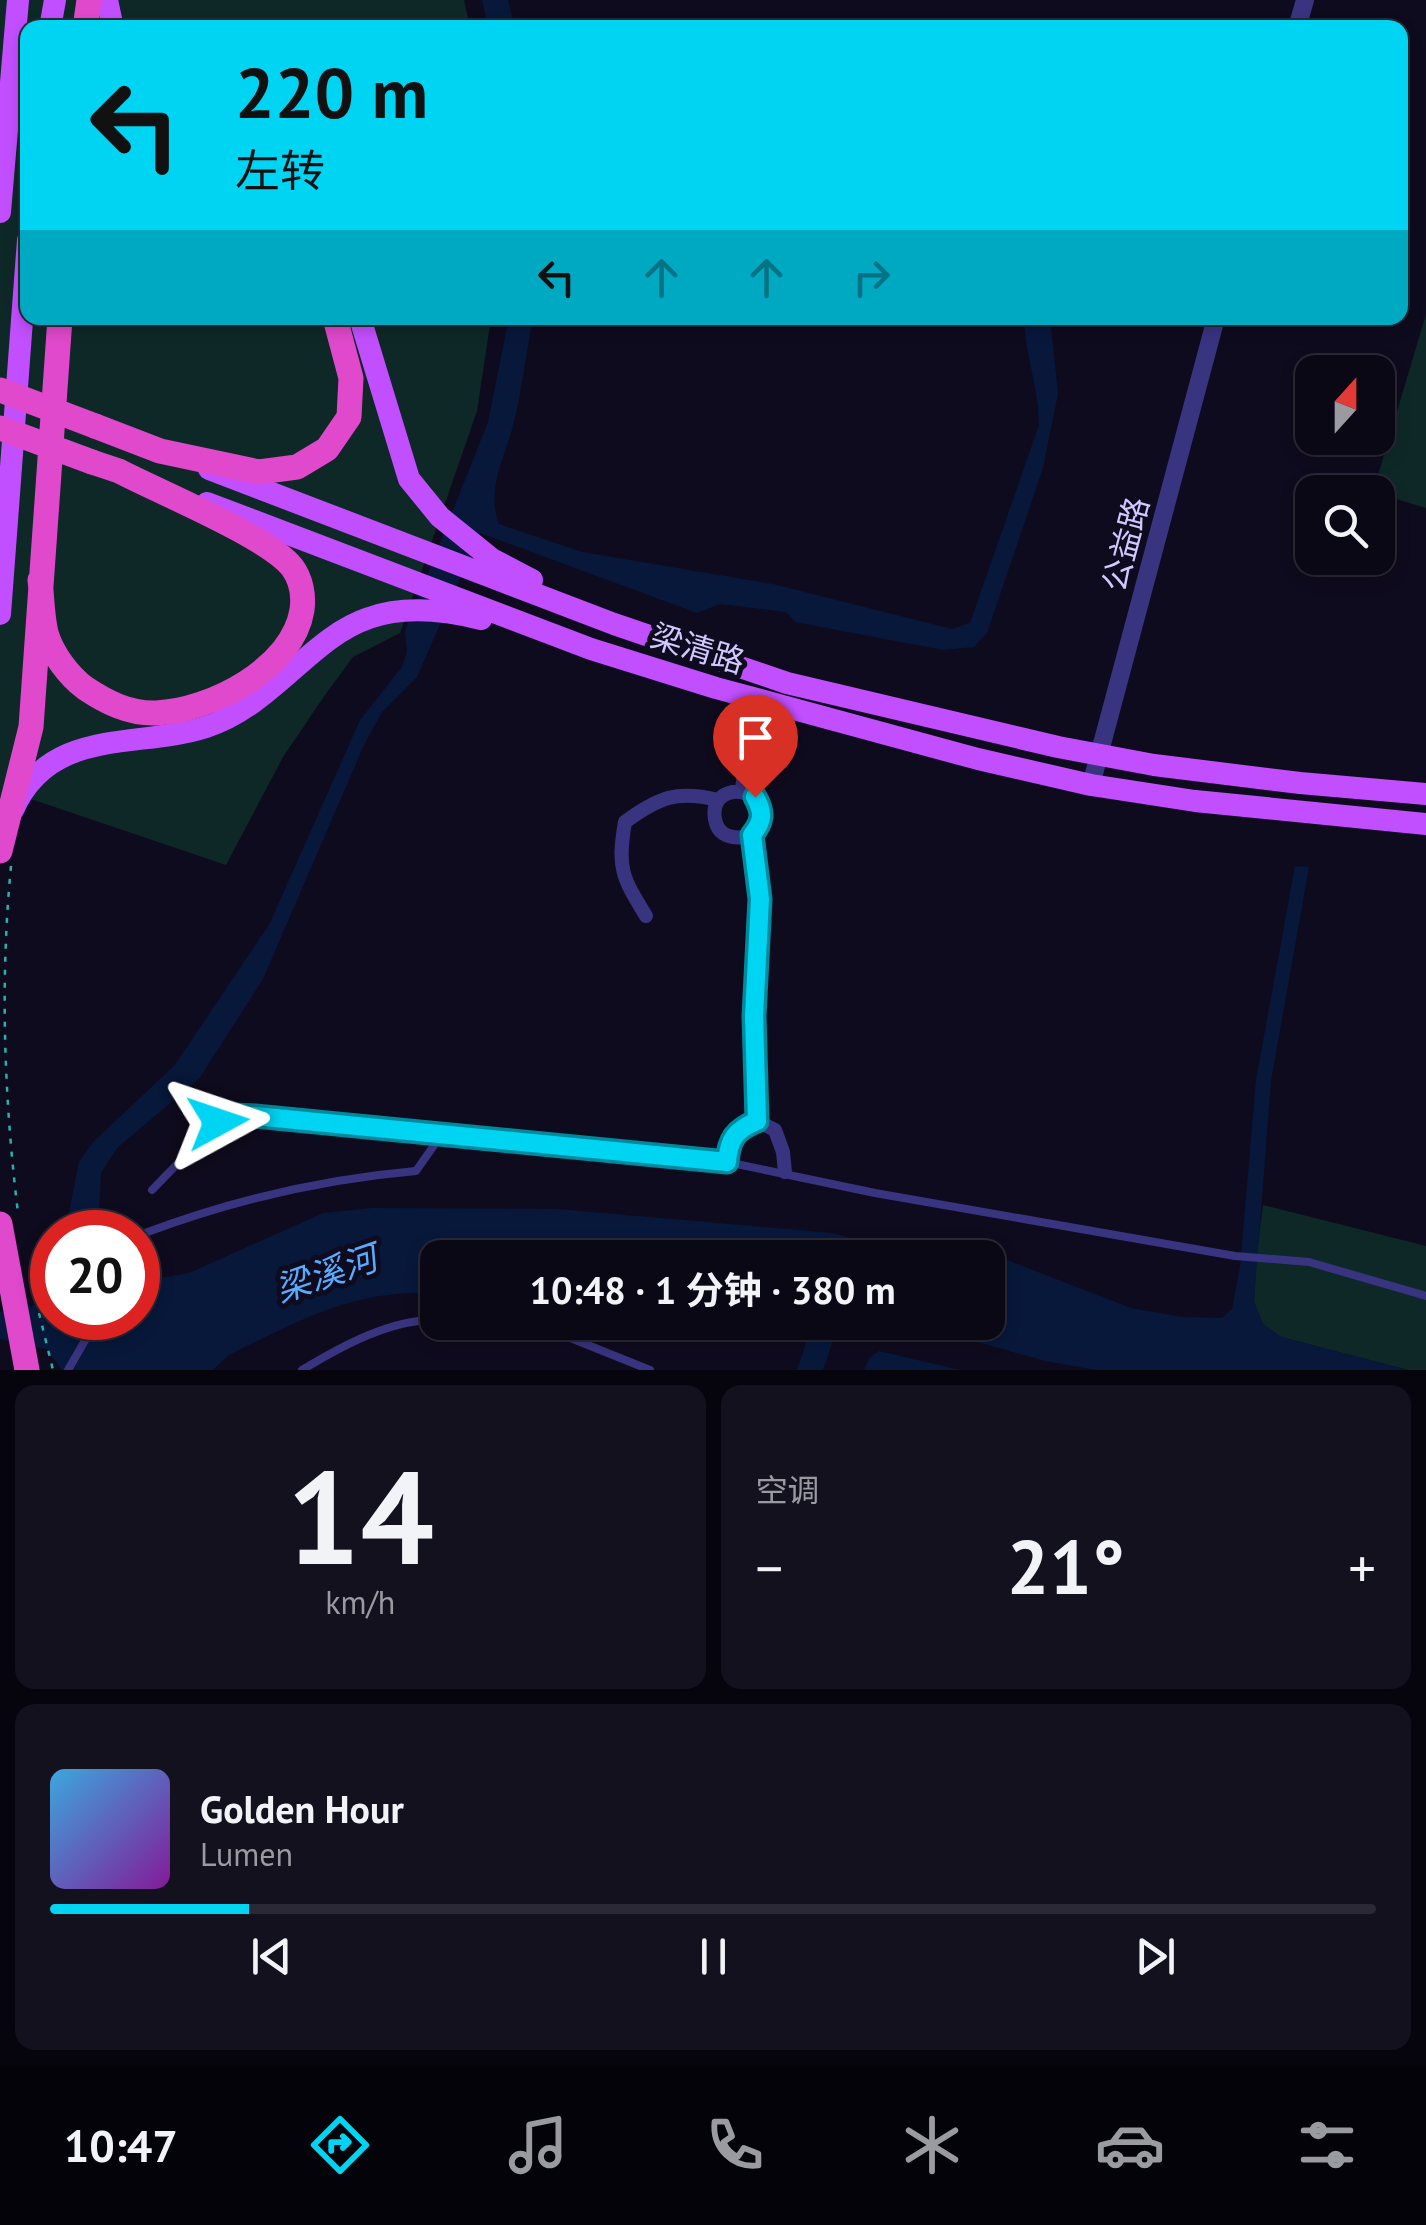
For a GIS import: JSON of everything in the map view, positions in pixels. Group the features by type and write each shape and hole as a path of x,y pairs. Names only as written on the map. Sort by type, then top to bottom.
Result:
{"highway":[{"path":"2,841 30,726 59,325"},
{"path":"0,390 160,451 260,472 297,467 327,449 350,417 351,378 337,325"},
{"name":"梁清路","path":"0,428 119,472"},
{"path":"40,580 47,636 71,678 109,705 155,713 202,703 250,681 288,648 300,624 304,596 294,569 271,548 119,472"},
{"path":"0,1224 27,1370"}],"main road":[{"path":"0,212 18,0"},
{"path":"0,614 22,325"},
{"path":"362,325 409,478 488,567"},
{"path":"160,451 417,548 488,567"},
{"name":"梁清路","path":"119,472 572,642 759,700 978,760 1195,801 1426,824"},
{"name":"梁清路","path":"488,567 614,624 766,676 1100,755 1300,784 1426,794"},
{"path":"2,841 18,799 40,774 70,752 108,741 156,738 208,727 262,699 332,637 367,618 406,610 454,612 572,642"}],"street":[{"name":"公益路","path":"1091,784 1214,325"},
{"path":"742,790 749,725 766,676"},
{"path":"742,790 755,797 762,810 761,824 752,835 739,839 726,836 716,826 718,800 729,792 742,790"},
{"path":"646,916 628,886 619,857 626,822 647,806 688,793 718,800"},
{"path":"752,835 760,899 754,1016 757,1121"},
{"path":"727,1162 728,1142 740,1128 757,1121 775,1130 785,1172"}],"lane":[{"path":"152,1190 218,1122 235,1115 727,1162 875,1193 1235,1256 1323,1265 1426,1296"},
{"path":"160,1227 215,1207 357,1176 416,1172 442,1134"},
{"path":"306,1369 335,1350 420,1319"},
{"path":"68,1370 85,1340"},
{"path":"575,1340 650,1370"}],"green space":[{"path":"0,0 464,0 468,20 20,20 20,325 490,325 477,411 400,633 353,657 283,757 226,865 34,800 0,799"},
{"path":"1426,314 1426,508 1395,499 1395,475 1378,475 1384,455 1395,455 1395,418"},
{"path":"1263,1205 1426,1246 1426,1370 1408,1370 1281,1337 1263,1324 1254,1302"}],"water":[{"path":"482,0 508,0 513,20 486,20"},
{"path":"508,325 532,325 513,426 495,487 499,524 582,552 773,584 952,629 970,623 1039,425 1025,325 1051,325 1058,394 1043,468 987,633 974,647 943,650 795,622 786,612 720,604 697,613 480,533 417,677 382,712 364,745 263,979 199,1079 117,1148 101,1173 99,1210 69,1210 79,1162 93,1142 174,1066 269,925 360,720 402,667 407,651 405,631 488,422"},
{"path":"1295,866 1309,867 1271,1081 1254,1302 1263,1324 1281,1337 1408,1370 1096,1370 1045,1361 970,1340 1005,1340 1005,1260 1131,1308 1183,1317 1222,1318 1232,1309 1240,1267 1256,1080"},
{"name":"梁溪河","path":"372,1208 558,1209 832,1233 857,1240 420,1240 420,1293 380,1296 329,1309 229,1355 213,1370 62,1370 46,1349 0,1339 0,1312 30,1306 30,1340 160,1340 160,1278 189,1273 323,1213"},
{"path":"807,1340 833,1340 823,1370 797,1370"},
{"path":"879,1351 960,1370 864,1370 870,1357"}],"route":[{"path":"218,1122 235,1115 255,1116 727,1162 728,1142 740,1128 757,1121 754,1016 760,899 752,835 761,824 762,810 755,797"}]}
